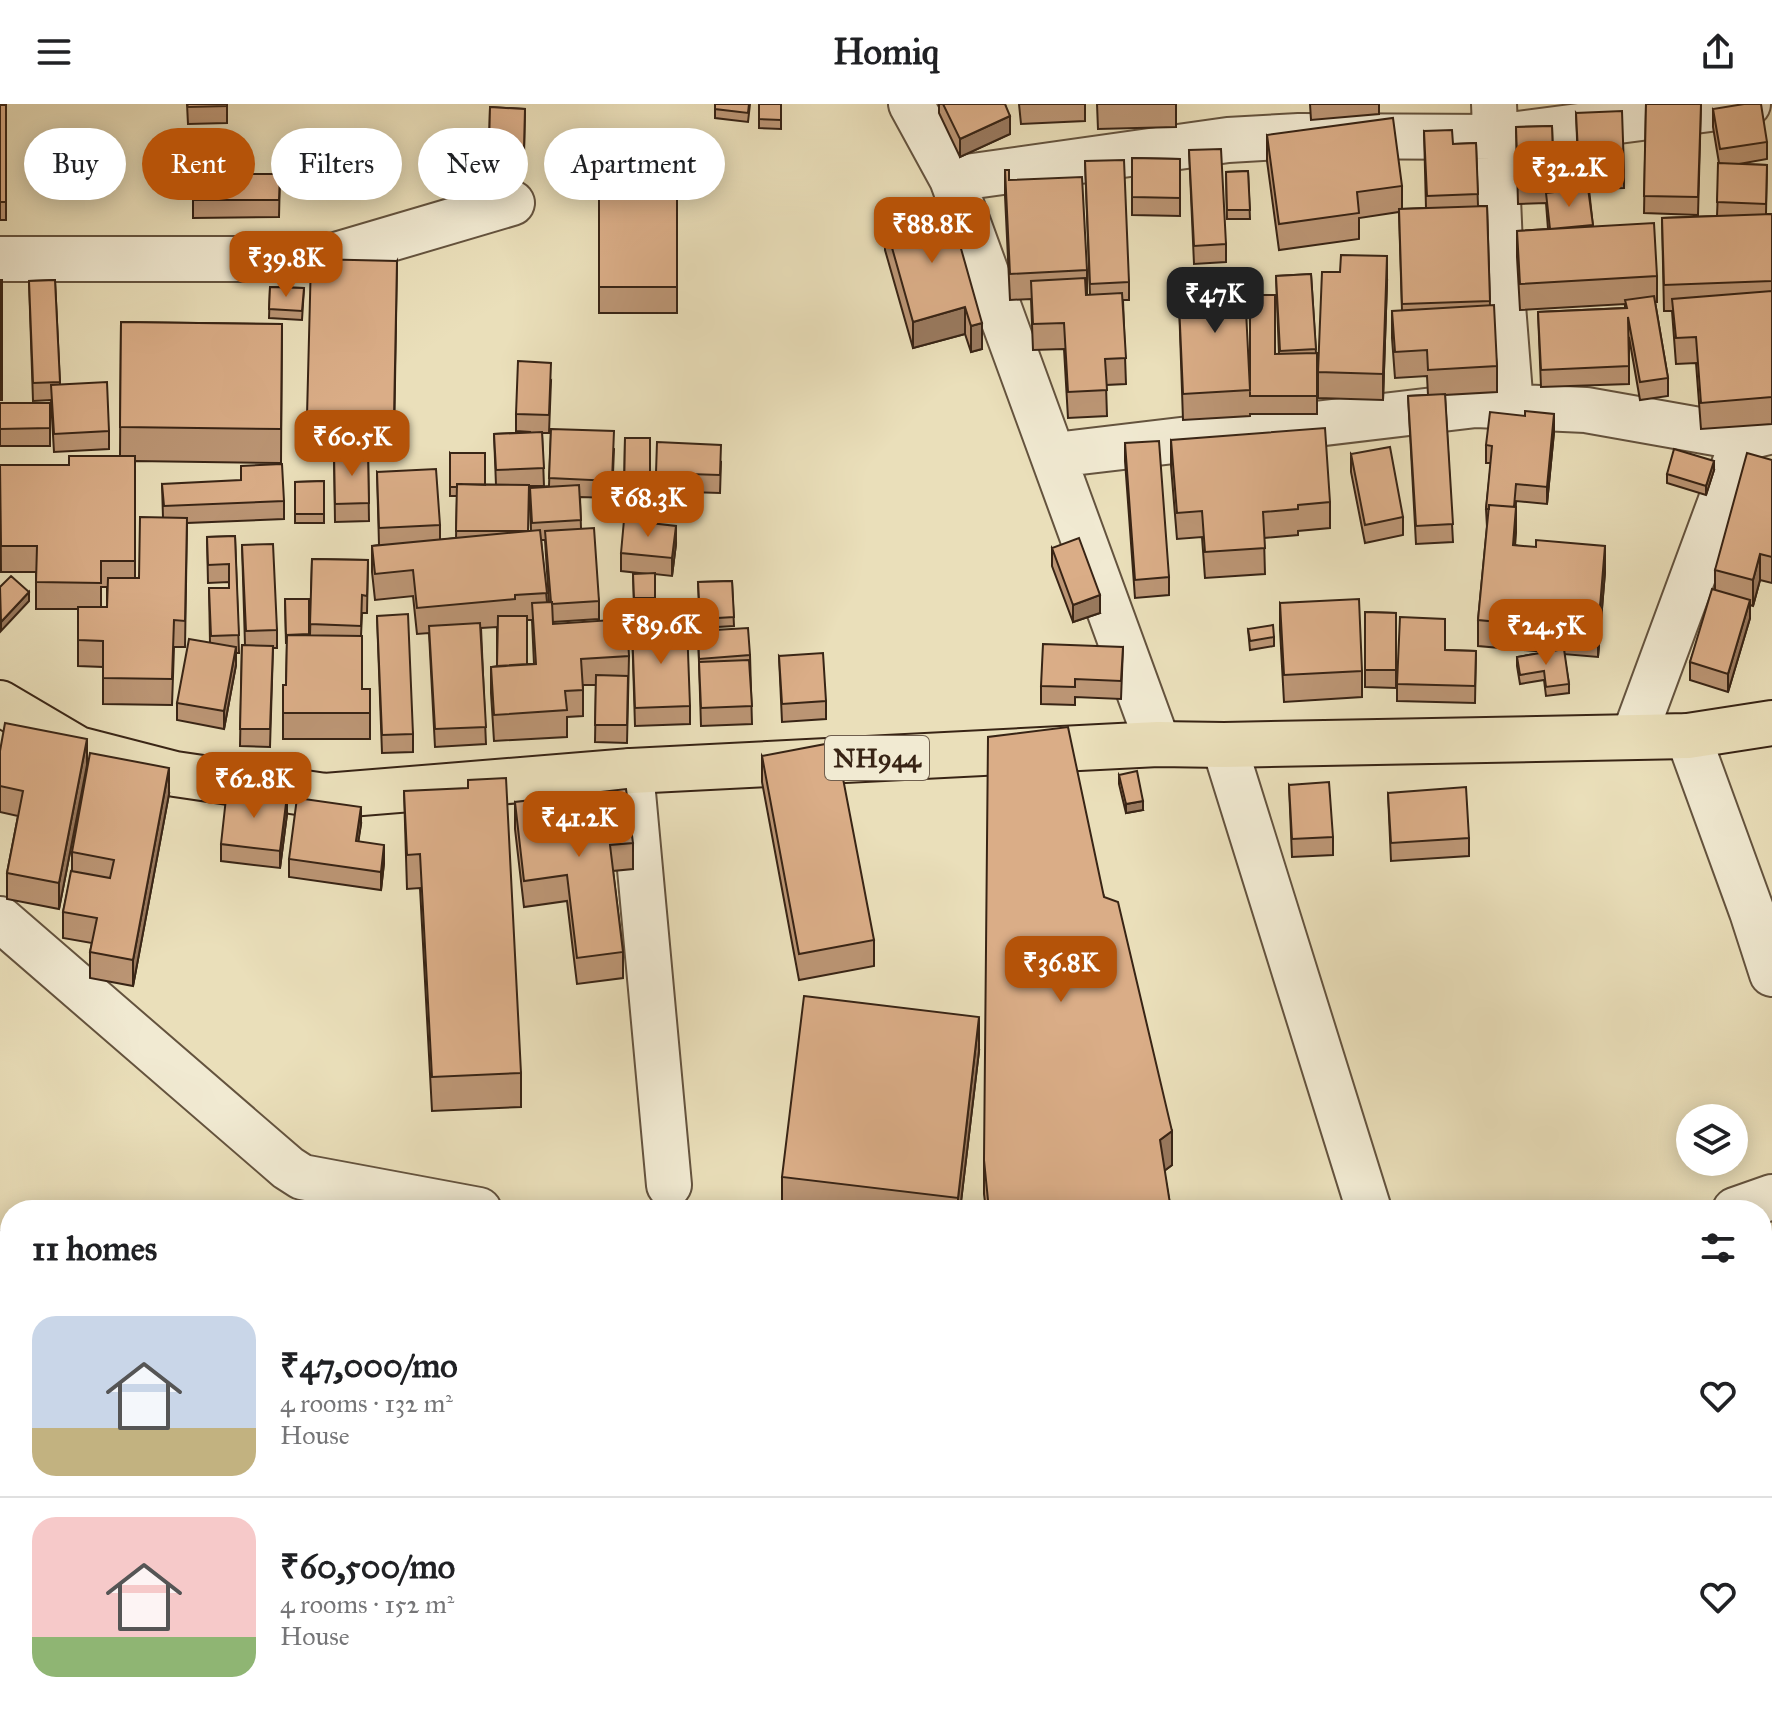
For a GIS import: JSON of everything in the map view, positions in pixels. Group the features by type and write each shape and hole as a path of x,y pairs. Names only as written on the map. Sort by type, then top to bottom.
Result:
{"highway":[{"name":"NH944","path":"0,703 78,749 175,774 325,796 631,771 1158,744 1688,736 1772,723"}],"street":[{"path":"911,104 952,179 1158,744"},
{"path":"952,179 1228,140 1748,104"},
{"path":"1494,120 1511,407"},
{"path":"0,259 322,259 512,203"},
{"path":"1055,455 1476,405 1586,410 1758,434 1634,736"},
{"path":"1688,736 1772,974"},
{"path":"1224,745 1366,1200"},
{"path":"631,771 669,1185"},
{"path":"0,919 322,1196 367,1200"}],"building":[{"path":"187,104 227,104 227,106 188,107"},
{"path":"715,104 749,104 748,113 715,109"},
{"path":"759,104 781,104 781,120 759,119"},
{"path":"943,104 1005,104 1010,116 960,139"},
{"path":"1646,104 1701,104 1698,197 1644,196"},
{"path":"1761,104 1767,142 1720,149 1713,109"},
{"path":"0,105 6,105 6,202 0,202"},
{"path":"490,107 525,109 524,128 489,128"},
{"path":"1622,111 1624,170 1579,172 1576,113"},
{"path":"1393,118 1402,186 1357,192 1359,213 1279,224 1267,135"},
{"path":"1552,126 1554,185 1518,186 1516,127"},
{"path":"1452,130 1453,144 1476,143 1478,194 1427,196 1424,131"},
{"path":"1221,149 1226,244 1194,246 1189,150"},
{"path":"1132,158 1180,159 1180,198 1132,197"},
{"path":"1124,160 1129,282 1090,284 1085,161"},
{"path":"1718,163 1767,165 1766,204 1717,202"},
{"path":"1005,170 1009,170 1009,180 1082,177 1087,270 1010,274"},
{"path":"1248,171 1250,210 1227,210 1226,172"},
{"path":"255,174 271,174 271,200 255,200"},
{"path":"1588,188 1593,225 1550,229 1546,193"},
{"path":"599,200 677,200 677,287 599,287"},
{"path":"949,206 982,323 971,326 965,307 913,322 885,223"},
{"path":"1487,206 1490,301 1402,304 1399,209"},
{"path":"1772,214 1772,281 1664,285 1662,218"},
{"path":"1654,223 1657,276 1520,284 1517,231"},
{"path":"1341,255 1387,256 1383,374 1318,372 1322,272 1340,272"},
{"path":"311,259 397,261 394,418 307,416"},
{"path":"1244,271 1250,390 1183,394 1179,303 1194,302 1192,273"},
{"path":"1311,274 1316,349 1280,351 1276,276"},
{"path":"1085,278 1086,295 1122,293 1126,358 1105,359 1107,390 1068,392 1064,323 1033,324 1031,281"},
{"path":"2,280 2,383 0,383"},
{"path":"55,280 60,382 33,383 29,281"},
{"path":"270,287 304,288 302,311 269,309"},
{"path":"1772,291 1772,397 1701,403 1696,337 1676,338 1672,299"},
{"path":"1250,295 1275,295 1275,354 1317,353 1317,396 1250,396"},
{"path":"1654,296 1668,378 1640,382 1628,317 1629,366 1541,370 1538,312 1627,308 1625,300"},
{"path":"1494,305 1497,366 1428,370 1427,350 1395,352 1392,311"},
{"path":"121,322 282,324 281,429 120,427"},
{"path":"518,361 551,363 549,415 516,414"},
{"path":"107,382 109,431 54,434 51,385"},
{"path":"1445,394 1453,524 1416,526 1408,396"},
{"path":"0,403 50,403 50,428 0,429"},
{"path":"1525,411 1554,414 1547,487 1516,484 1514,507 1489,505 1486,509 1492,446 1486,445 1490,412 1525,416"},
{"path":"1325,428 1330,502 1263,512 1265,548 1205,552 1202,511 1177,513 1171,440"},
{"path":"551,429 614,431 612,481 549,478"},
{"path":"542,432 544,468 496,470 494,434"},
{"path":"625,438 650,438 650,492 624,492"},
{"path":"1159,441 1169,577 1135,580 1125,443"},
{"path":"657,442 721,445 720,475 656,473"},
{"path":"1390,447 1403,517 1365,525 1351,454"},
{"path":"1674,449 1714,461 1706,486 1667,474"},
{"path":"368,453 369,503 335,504 334,454"},
{"path":"450,453 485,453 485,485 457,484 457,487 450,487"},
{"path":"1747,453 1772,460 1772,557 1760,554 1753,580 1715,570"},
{"path":"69,456 135,456 135,561 101,561 101,583 36,582 37,546 1,546 0,465 69,465"},
{"path":"282,464 284,501 164,506 162,484 241,480 241,466"},
{"path":"436,469 440,525 379,528 377,472"},
{"path":"324,481 324,514 295,514 295,482"},
{"path":"457,484 529,485 528,531 456,531"},
{"path":"579,485 581,520 532,523 530,488"},
{"path":"1489,505 1516,507 1513,545 1536,547 1536,540 1605,546 1598,631 1478,620"},
{"path":"140,517 187,518 185,621 174,620 172,679 103,678 103,641 78,640 78,607 107,607 108,578 139,578"},
{"path":"624,520 676,526 672,558 621,553"},
{"path":"594,528 599,601 552,604 545,531"},
{"path":"540,530 547,593 417,608 413,570 375,574 372,546"},
{"path":"235,536 239,635 211,636 209,588 229,588 229,564 208,565 207,537"},
{"path":"1079,538 1100,595 1073,605 1052,548"},
{"path":"273,544 277,630 246,631 242,545"},
{"path":"312,559 368,560 367,596 362,595 361,626 310,624"},
{"path":"655,573 655,598 634,598 633,574"},
{"path":"11,576 29,592 1,622 0,587"},
{"path":"732,581 734,617 700,619 698,582"},
{"path":"1712,589 1750,600 1728,674 1690,662"},
{"path":"285,599 309,599 309,634 286,635"},
{"path":"1359,599 1362,671 1284,675 1280,603"},
{"path":"552,602 553,624 627,619 629,656 581,659 583,690 565,691 567,710 494,715 491,667 536,664 532,603"},
{"path":"1365,612 1396,613 1396,670 1365,670"},
{"path":"408,614 413,734 382,735 377,616"},
{"path":"498,616 527,616 527,664 497,666"},
{"path":"1400,617 1445,619 1445,650 1476,651 1475,686 1397,684"},
{"path":"480,623 486,727 435,729 429,626"},
{"path":"687,625 690,706 635,708 632,627"},
{"path":"1273,625 1274,637 1250,641 1248,629"},
{"path":"748,628 750,655 699,659 698,631"},
{"path":"287,635 362,636 362,689 370,689 370,713 283,713"},
{"path":"189,639 236,647 224,711 177,703"},
{"path":"1043,644 1123,647 1121,681 1075,679 1075,687 1041,686"},
{"path":"242,645 273,646 270,729 240,729"},
{"path":"1564,649 1569,684 1546,687 1544,671 1520,675 1517,657"},
{"path":"823,653 826,701 782,704 779,656"},
{"path":"749,660 752,706 701,708 699,662"},
{"path":"596,675 628,676 627,725 595,725"},
{"path":"5,723 87,739 59,883 7,873 23,791 0,786 0,751"},
{"path":"1068,727 1104,897 1118,902 1172,1131 1160,1140 1169,1200 988,1200 984,1160 988,737"},
{"path":"836,742 874,940 799,954 762,756"},
{"path":"90,753 169,768 133,960 90,952 97,918 63,912 71,871 110,878 114,860 72,852"},
{"path":"1137,771 1143,801 1126,804 1119,775"},
{"path":"506,778 521,1073 432,1077 420,854 407,855 404,791 468,788 468,780"},
{"path":"1329,782 1333,837 1292,839 1289,785"},
{"path":"1466,787 1469,838 1391,843 1388,793"},
{"path":"227,789 287,796 280,851 221,844"},
{"path":"626,789 633,843 610,845 623,952 577,958 567,875 524,881 515,802"},
{"path":"297,798 361,807 356,841 384,845 381,872 289,859"},
{"path":"804,996 979,1017 958,1198 782,1177"}]}
